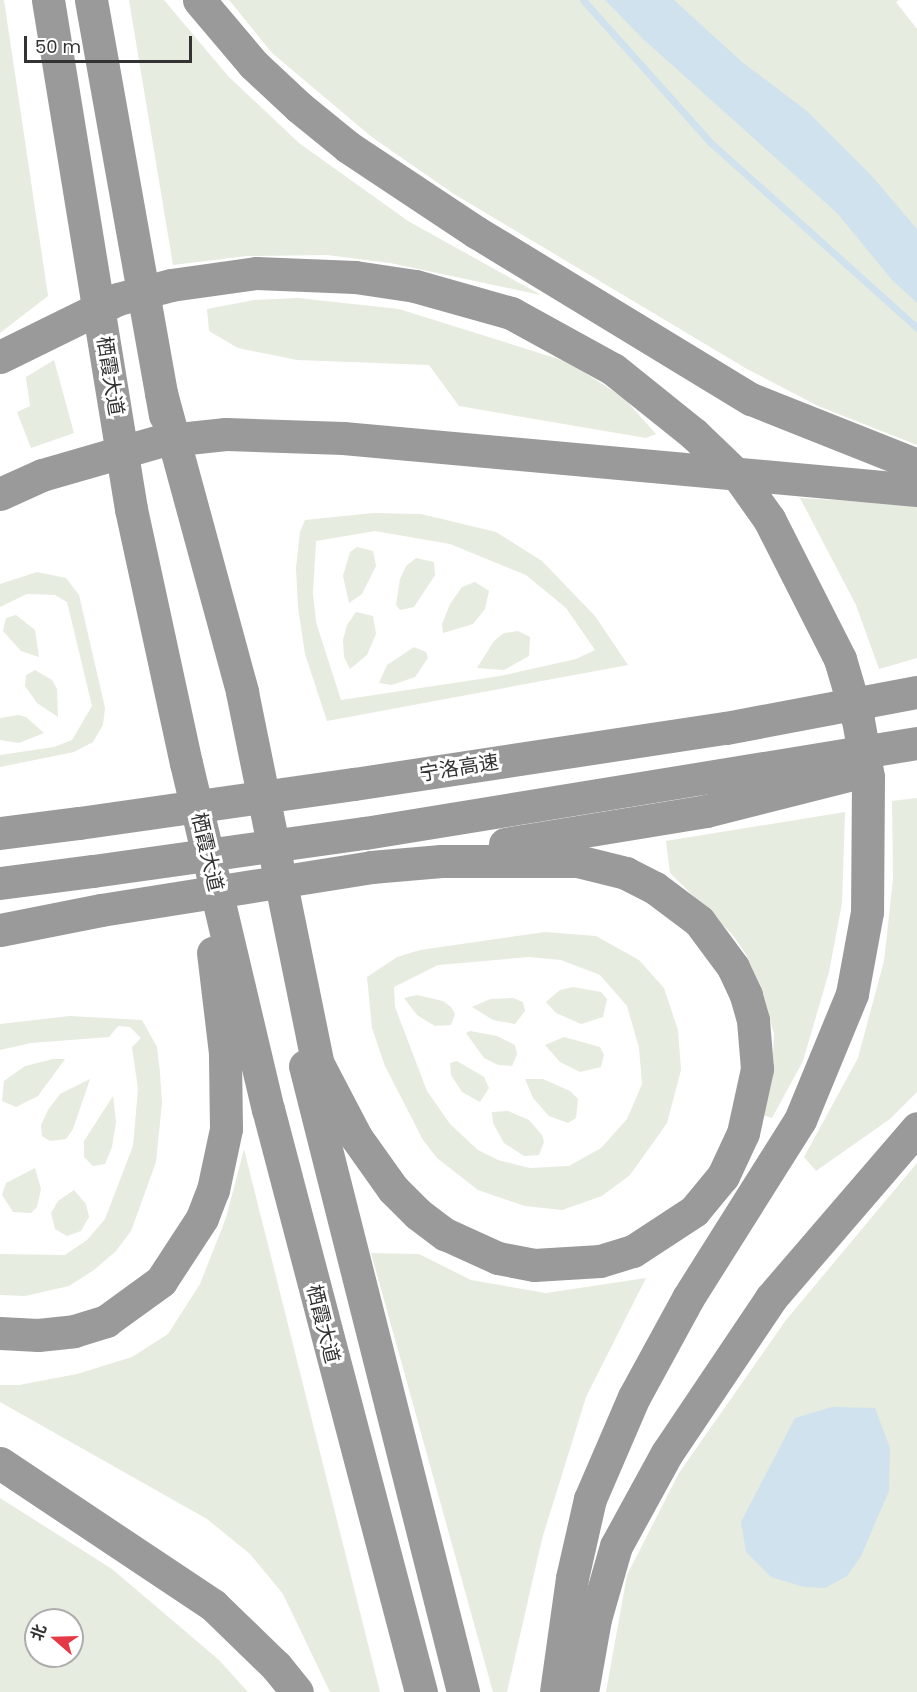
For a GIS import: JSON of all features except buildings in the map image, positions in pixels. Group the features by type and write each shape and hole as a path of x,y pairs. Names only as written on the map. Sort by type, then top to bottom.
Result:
{"highway":[{"name":"栖霞大道","path":"48,0 131,509 268,1108 421,1692"},
{"path":"92,0 161,393 296,1032 463,1692"},
{"path":"199,0 253,64 299,107 348,147 476,232 751,399 917,465"},
{"path":"0,357 118,299 171,285 256,273 332,275 415,286 511,313 613,369 694,434 739,477 770,519 840,659 858,720 868,777 867,912 852,994 800,1120 688,1298 634,1397 590,1499 572,1578 556,1692"},
{"path":"161,393 242,693 318,1064 356,1137 393,1189 418,1214 445,1234 498,1258 534,1265 600,1261 633,1251 694,1211 723,1176 743,1133 757,1069 753,1020 746,995 733,967 699,921 680,904 635,878 578,861 441,861 371,867"},
{"path":"0,494 94,458 160,441 226,434 343,438 917,490"},
{"path":"0,1333 38,1335 74,1331 106,1321 161,1281 202,1218 224,1140 225,1053 213,952 155,724 131,509"},
{"name":"宁洛高速","path":"0,833 354,784 726,728 917,692"},
{"path":"0,883 366,832 917,743"},
{"path":"0,930 87,911 371,867 706,811 917,758"},
{"path":"0,916 87,911"},
{"path":"582,1692 594,1619 616,1546 667,1453 771,1298 917,1128"},
{"path":"0,1463 213,1605 276,1666 297,1692"}],"shaded area":[{"path":"0,0 4,0 48,296 0,333"},
{"path":"129,0 164,0 228,76 299,143 408,221 541,295 390,263 327,255 247,256 173,265"},
{"path":"229,0 899,0 896,2 917,29 917,445 818,406 747,369 454,194 373,138 272,53"},
{"path":"298,298 399,309 568,362 624,398 656,434 646,438 459,406 429,365 297,360 238,348 209,331 207,309 254,300"},
{"path":"54,360 74,433 31,448 17,412 30,406 26,377"},
{"path":"800,498 917,505 917,658 879,669 856,605"},
{"path":"373,513 421,514 496,532 542,561 595,616 628,665 327,721 305,654 298,607 296,568 300,532 305,520","holes":["375,531 450,544 526,575 566,608 595,650 576,659 500,676 341,700 316,622 313,593 316,541"]},
{"path":"357,547 373,551 376,566 362,594 349,603 343,576 350,552"},
{"path":"416,558 434,562 435,575 414,607 400,610 396,605 400,579 406,566"},
{"path":"37,572 66,578 79,595 105,708 103,725 93,742 74,752 0,767 0,755 54,747 72,740 92,706 67,602 55,595 27,594 0,607 0,584"},
{"path":"475,582 489,591 485,609 473,624 443,633 442,624 450,604 462,587"},
{"path":"356,612 373,616 376,634 367,655 350,669 344,657 343,640 347,625"},
{"path":"16,615 35,630 39,657 21,651 3,631 6,618"},
{"path":"518,631 530,637 529,656 504,670 477,668 494,641 504,633"},
{"path":"414,647 426,652 428,658 415,677 392,685 379,683 387,665"},
{"path":"35,670 52,680 57,689 58,717 37,703 25,686 26,675"},
{"path":"18,715 26,717 44,733 19,743 0,740 0,718"},
{"path":"917,798 917,1092 890,1119 816,1171 804,1157 858,1058 884,961 893,879 892,801"},
{"path":"845,812 842,903 829,972 803,1061 772,1118 760,1114 772,1074 774,1034 764,999 747,956 732,934 670,873 666,841"},
{"path":"545,932 596,936 639,960 664,988 678,1030 681,1070 667,1123 630,1175 602,1196 562,1210 525,1206 478,1190 437,1158 423,1140 385,1066 372,1028 367,977 397,957 420,950","holes":["529,957 561,960 600,975 627,1006 639,1048 642,1084 627,1119 601,1148 569,1166 530,1168 498,1160 478,1150 450,1124 427,1091 395,1007 394,987 438,965"]},
{"path":"573,987 601,992 607,999 603,1017 581,1024 556,1013 546,1002 560,990"},
{"path":"417,995 443,1001 451,1007 455,1014 451,1025 435,1026 417,1015 404,998"},
{"path":"513,998 523,1002 525,1011 515,1024 493,1020 472,1007 490,999"},
{"path":"70,1016 142,1020 157,1047 160,1073 162,1103 156,1162 131,1231 116,1251 94,1270 69,1286 25,1296 0,1295 0,1254 65,1255 87,1240 105,1219 133,1146 138,1089 132,1047 141,1038 130,1027 118,1026 109,1037 31,1043 0,1050 0,1024"},
{"path":"470,1031 497,1036 515,1045 517,1054 512,1066 498,1065 484,1058 466,1033"},
{"path":"564,1037 600,1047 604,1055 601,1067 580,1072 560,1062 545,1045"},
{"path":"53,1059 65,1059 38,1096 16,1107 2,1101 4,1081 25,1066"},
{"path":"457,1061 484,1077 489,1088 480,1102 462,1092 451,1075 450,1063"},
{"path":"90,1079 73,1129 66,1139 50,1141 42,1136 41,1125 48,1110 60,1094"},
{"path":"525,1079 543,1079 570,1091 578,1099 576,1118 568,1123 549,1116 533,1098"},
{"path":"113,1096 116,1122 112,1147 105,1164 93,1166 84,1157 84,1141"},
{"path":"508,1111 529,1120 542,1135 544,1142 539,1155 524,1156 504,1143 493,1123 492,1112"},
{"path":"244,1149 380,1692 330,1692 283,1594 250,1554 207,1519 0,1402 0,1385 19,1385 77,1374 132,1357 168,1334 200,1284 226,1218"},
{"path":"917,1163 917,1692 606,1692 627,1575 679,1473 786,1320"},
{"path":"35,1168 41,1189 37,1207 31,1213 13,1212 2,1195 6,1183"},
{"path":"74,1190 86,1204 89,1217 81,1231 67,1236 55,1229 51,1213 58,1201"},
{"path":"371,1253 419,1254 471,1280 546,1293 646,1278 586,1397 542,1539 507,1692 493,1692"},
{"path":"0,1498 112,1569 219,1660 248,1692 0,1692"}],"water":[{"path":"605,0 674,0 742,62 807,111 871,175 917,229 917,303 892,280 837,213 642,38"},
{"path":"832,1407 875,1408 890,1448 889,1491 861,1556 847,1576 825,1588 804,1587 771,1577 746,1552 741,1522 795,1418"}],"waterway":[{"path":"583,0 711,143 917,328"}]}
